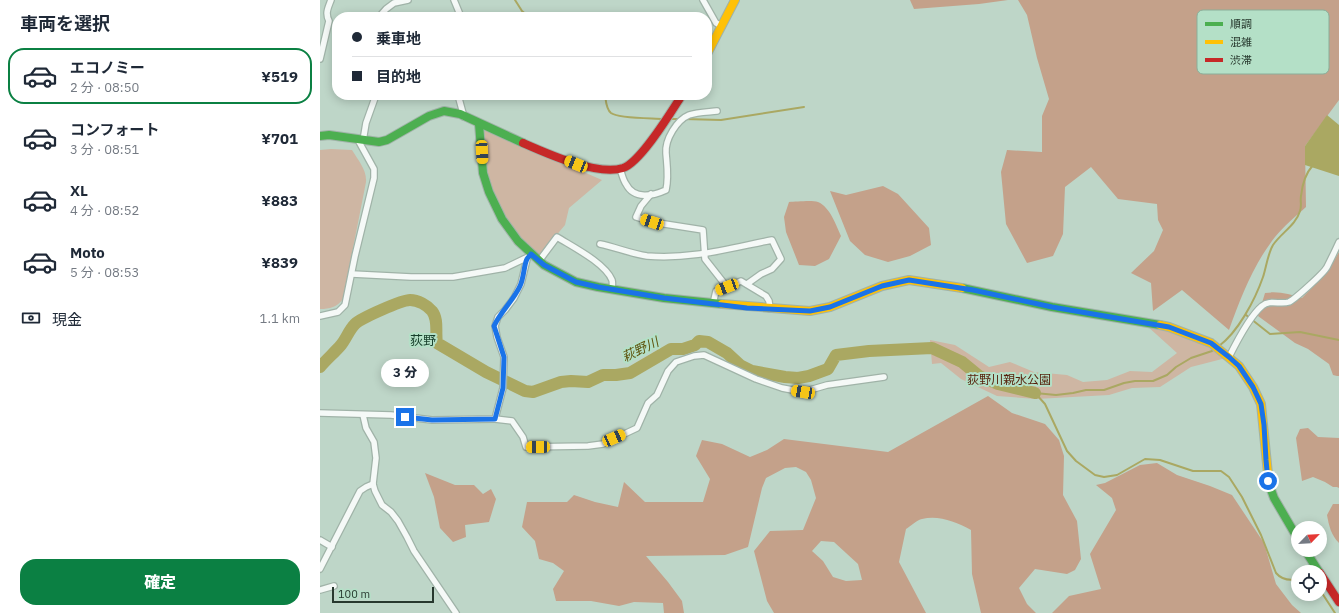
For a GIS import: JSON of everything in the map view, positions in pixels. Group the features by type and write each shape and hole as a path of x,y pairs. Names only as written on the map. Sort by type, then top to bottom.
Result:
{"street":[{"path":"320,59 329,21 326,17 327,11 331,0"},
{"path":"383,12 394,3 408,0"},
{"path":"454,0 459,12"},
{"path":"703,0 710,12"},
{"path":"712,45 735,0"},
{"path":"712,16 716,23 722,26"},
{"path":"320,316 338,312 345,305 374,178 374,169 361,140 374,100"},
{"path":"459,100 464,117"},
{"path":"320,136 337,136 379,142 387,140 436,112 444,111 464,117 576,164 604,170 620,169 631,164 636,159 671,114 679,100"},
{"path":"620,169 626,186 634,194 644,195 659,193 666,190 668,180 666,144 670,134 685,117 691,114 717,111"},
{"path":"479,124 483,173 489,192 502,219 529,256 576,282 612,290 664,298 713,304 810,311 830,307 882,286 909,280 973,290 1052,307 1169,327 1211,343 1239,366 1253,387 1261,404 1268,481 1274,498 1291,527"},
{"path":"651,194 636,217 652,222 703,230 704,259 727,287"},
{"path":"539,261 558,237 596,261 605,270 612,281 612,290"},
{"path":"600,244 646,256 704,254 772,240 781,259 772,269 761,274 747,284"},
{"path":"1229,357 1249,323 1262,306 1267,303 1289,302 1296,297 1327,268 1339,242"},
{"path":"352,274 411,277 453,277 505,268 529,256"},
{"path":"495,419 503,388 504,357 494,326 498,317 506,310 514,298 521,284 529,256"},
{"path":"713,304 716,291 741,281 766,296 769,301 770,309"},
{"path":"320,413 391,415 432,420 495,419 512,421 523,437 526,447 581,446 603,444 637,428 648,403 656,395 668,371 676,362 694,356 704,355 756,379 782,388 803,392 827,385 884,377"},
{"path":"363,415 366,428 374,442 376,458 373,484 375,491 382,504 398,521 414,551 456,613"},
{"path":"320,569 360,492 373,484"},
{"path":"320,540 332,547"},
{"path":"1327,583 1339,602"},
{"path":"320,590 334,586"}],"green space":[{"path":"484,129 602,180 569,208 565,225 539,256 521,238 505,217 492,189 486,173"},
{"path":"320,150 352,150 364,169 366,182 343,299 333,307 320,309"},
{"name":"荻野川親水公園","path":"1146,325 1208,343 1226,358 1191,367 1160,387 1132,388 1109,395 1036,399 997,396 961,379 941,363 932,364 930,340 955,345 989,367 1010,362 1034,372 1067,375 1083,382 1107,380 1130,371 1152,372 1177,353"}],"shaded area":[{"path":"910,0 1008,0 979,4 914,9"},
{"path":"1018,0 1339,0 1339,100 1305,146 1306,207 1275,237 1260,259 1243,293 1229,330 1182,290 1153,311 1151,283 1131,273 1154,251 1163,230 1158,220 1157,204 1118,199 1091,167 1065,187 1063,234 1053,256 1027,263 1006,224 1001,172 1007,150 1042,152 1042,116 1049,99 1037,58 1027,15"},
{"path":"1327,115 1339,125 1339,176 1305,165 1305,146"},
{"path":"883,186 898,194 929,228 931,245 910,256 888,262 865,255 850,241 830,191 846,195"},
{"path":"815,201 822,204 829,212 841,236 829,259 815,266 799,265 786,232 784,217 789,202"},
{"path":"1339,252 1339,376 1337,376 1333,375 1329,364 1308,349 1295,343 1258,316 1265,293 1284,293 1302,298 1328,271"},
{"path":"988,396 1012,413 1045,424 1059,440 1064,456 1063,495 1077,521 1081,559 1075,570 1067,574 1035,569 1019,588 1027,604 1036,613 981,613 972,574 971,530 947,520 928,518 918,521 906,529 899,562 926,613 774,613 767,601 754,551 770,531 803,530 816,498 811,480 806,472 796,467 785,468 766,478 762,488 748,547 725,555 646,556 682,601 684,613 664,613 663,603 634,602 619,606 591,601 556,601 553,589 564,571 553,563 539,559 535,541 522,527 527,502 567,502 574,495 595,502 618,507 624,482 645,502 703,502 710,479 696,456 702,440 722,444 750,457 767,450 784,439 888,452","holes":["821,541 834,542 858,564 862,580 846,581 833,577 823,561 812,551"]},
{"path":"1308,428 1318,437 1339,438 1339,488 1333,487 1313,477 1302,481 1296,438 1300,429"},
{"path":"1157,463 1177,475 1232,495 1264,543 1276,584 1292,605 1301,613 1052,613 1069,596 1101,589 1090,554 1116,510 1112,498 1096,485 1105,483 1140,465"},
{"path":"425,473 455,485 474,485 483,494 491,489 496,499 489,522 465,525 466,537 453,542 440,528 434,497"},
{"path":"1333,504 1339,504 1339,543 1331,530 1327,515"}],"waterway":[{"path":"515,0 523,12"},
{"path":"606,100 608,109 615,115 664,119"},
{"path":"684,119 721,120 804,107"},
{"path":"670,119 680,119"},
{"path":"1219,346 1233,333 1251,305 1263,277 1271,248 1292,225 1298,216 1301,209 1303,184 1313,165"},
{"name":"萩野川","path":"320,367 341,345 351,329 359,321 382,310 410,300 422,303 432,311 436,322 437,343 486,372 525,391 533,392 561,382 588,382 603,375 630,373 671,349 683,349 695,345 699,341 708,342 727,353 740,365 752,371 798,378 809,376 828,369 836,355 869,351 932,348 962,362 979,376 998,384 1035,393"},
{"path":"1246,315 1270,334 1300,332 1339,340"},
{"path":"1035,393 1056,395 1086,390 1104,390 1135,381 1153,381 1167,375 1176,367 1191,358 1215,349"},
{"path":"1035,393 1045,404 1067,451 1076,461 1095,475 1104,477 1117,475 1145,459 1160,460 1193,471 1221,471 1229,477 1242,497 1261,535 1276,573 1281,577 1291,580"},
{"path":"1327,601 1335,613"}],"traffic: fast":[{"path":"320,136 329,135 379,142 387,140 429,116 444,111 460,114 523,143"},
{"path":"479,124 483,173 489,192 502,219 518,241 544,265 576,282 598,287 664,298 722,304"},
{"path":"962,288 1052,307 1160,325"},
{"path":"1269,484 1274,498 1291,527"},
{"path":"1309,557 1315,565"}],"traffic: slow":[{"path":"712,44 735,0"},
{"path":"722,304 810,311 830,307 882,286 909,280 962,288"},
{"path":"1160,325 1211,343 1239,366 1253,387 1261,404 1269,484"}],"traffic: jam":[{"path":"523,143 559,158 587,167 612,170 623,168 630,164 647,147 679,100"},
{"path":"1327,584 1339,602"}],"district":[{"name":"荻野","path":"423,340"}],"route":[{"path":"405,417 432,420 495,419 503,388 504,357 494,326 498,317 506,310 514,298 521,284 527,259 531,254 544,265 576,282 664,298 747,308 810,311 830,307 882,286 909,280 973,290 1104,317 1146,322 1169,327 1211,343 1239,366 1253,387 1261,404 1268,481"}]}
